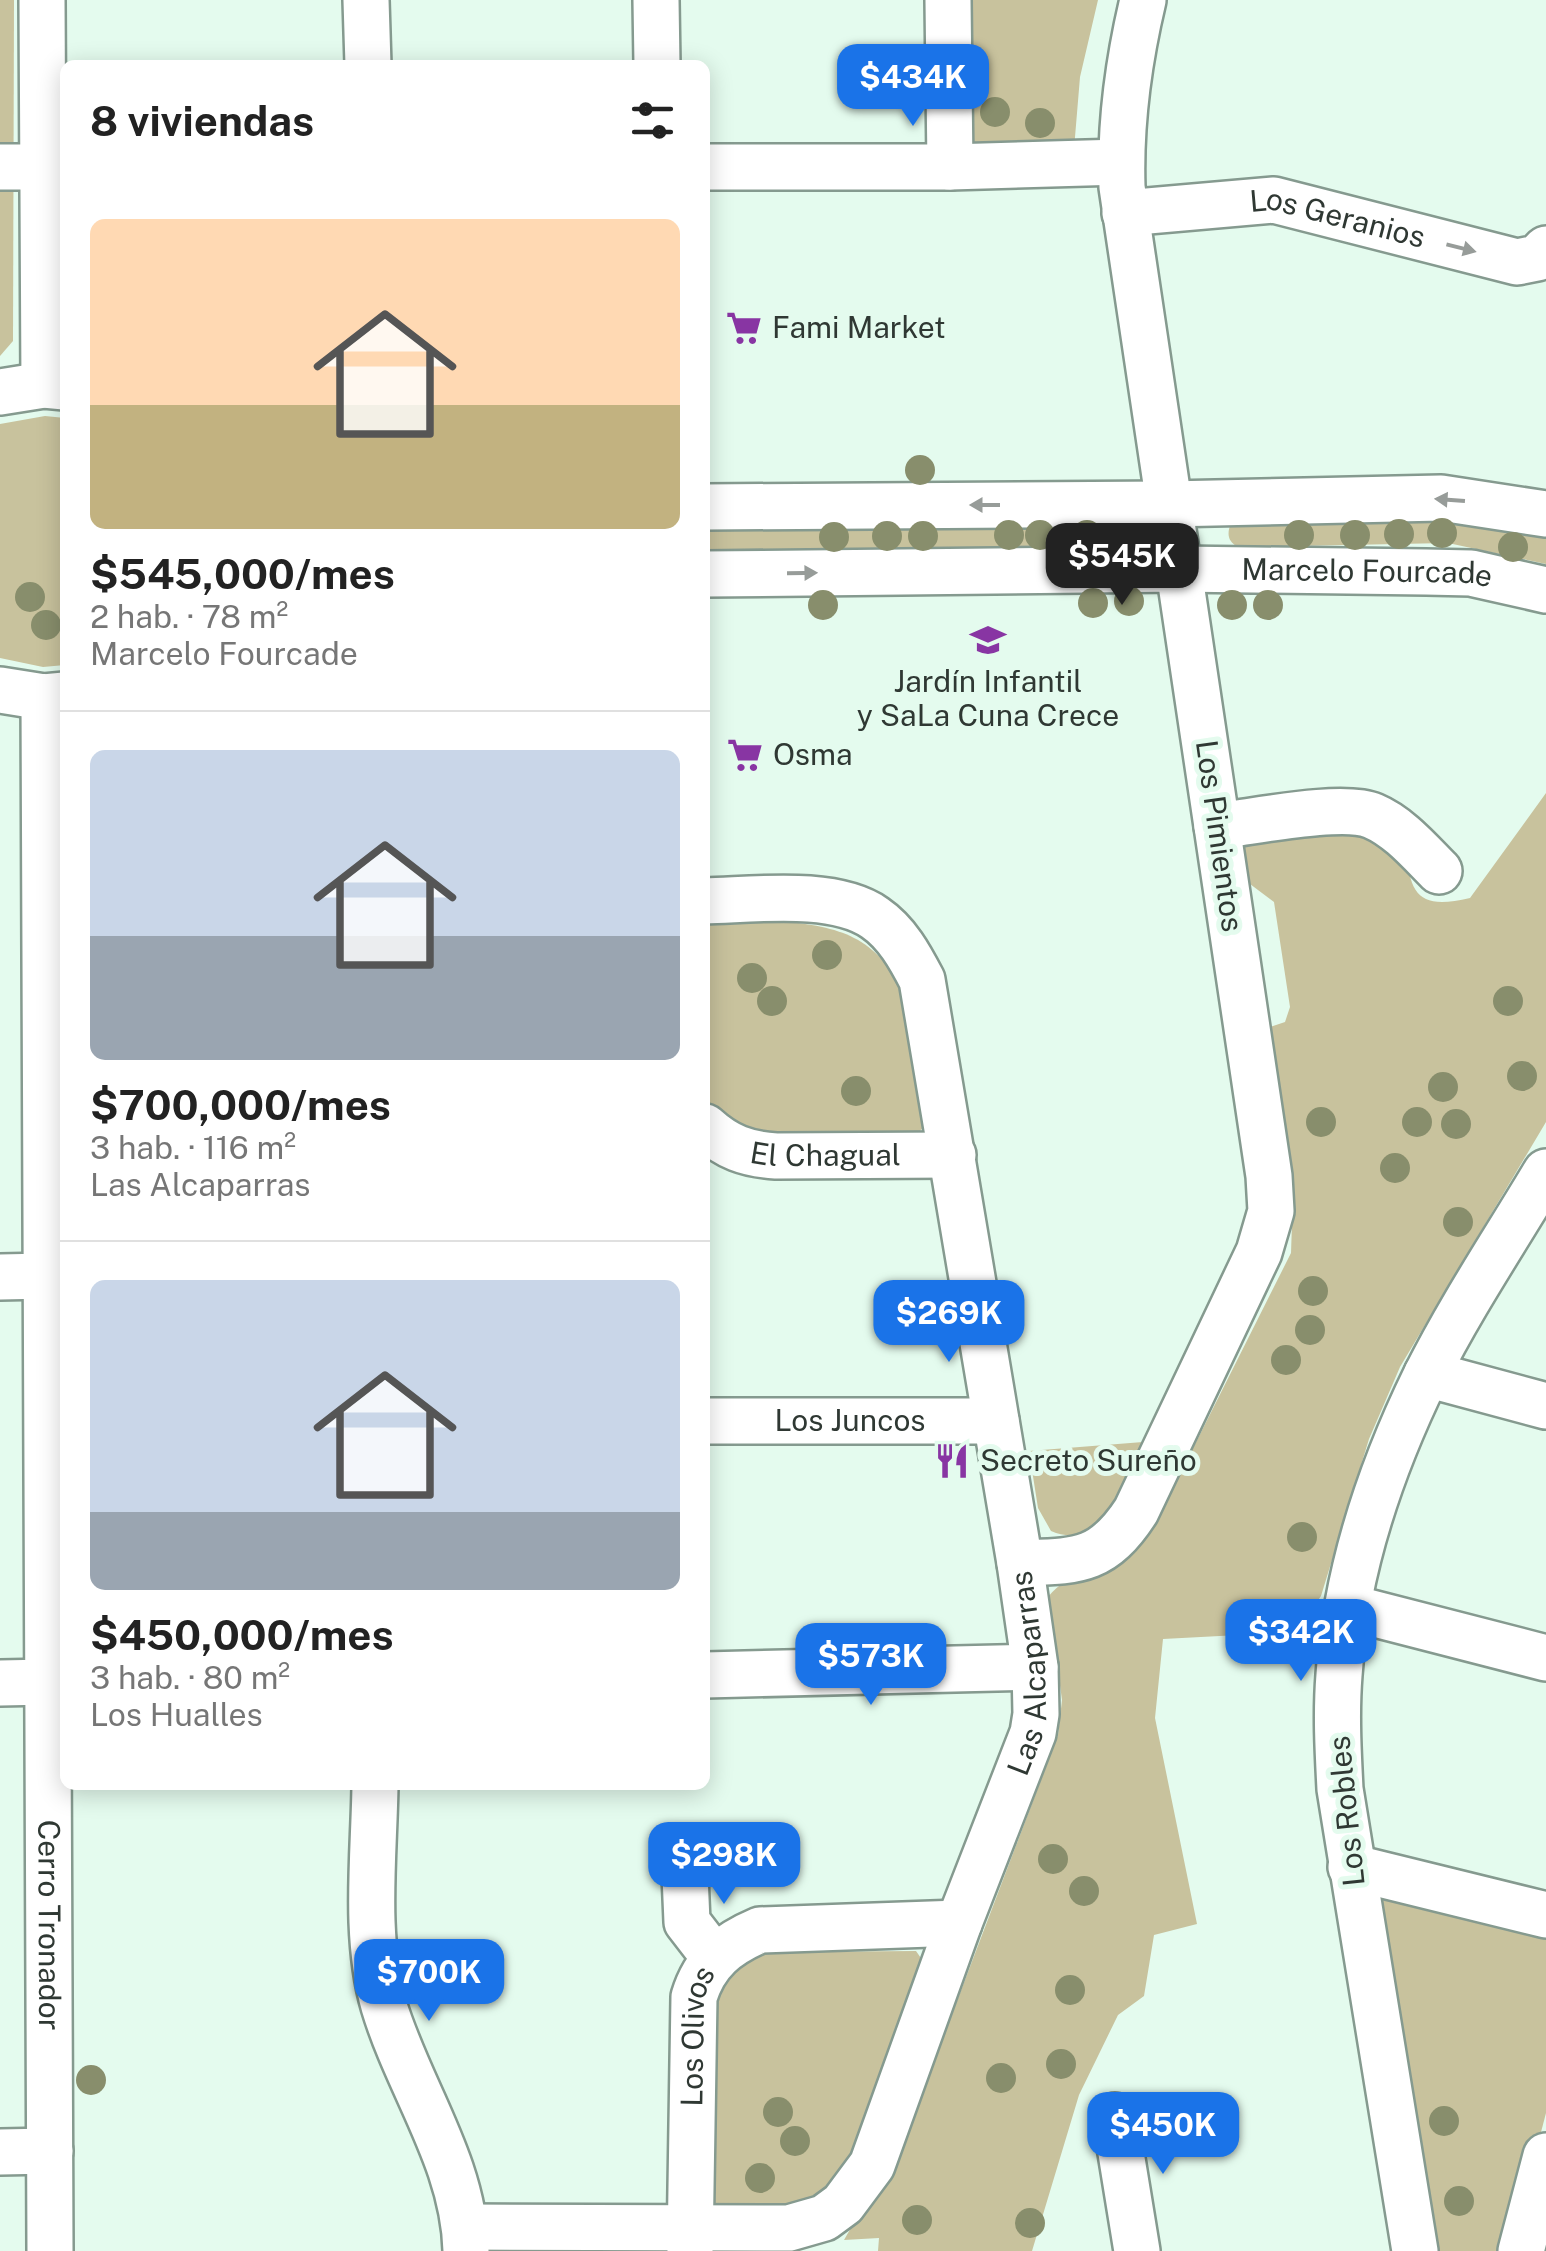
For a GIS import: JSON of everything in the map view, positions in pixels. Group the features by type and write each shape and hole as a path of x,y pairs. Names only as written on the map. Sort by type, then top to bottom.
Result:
{"street":[{"path":"0,392 54,386 22,167 42,0"},
{"path":"366,0 368,60"},
{"path":"656,0 657,60"},
{"path":"948,0 950,167"},
{"name":"Los Pimientos","path":"1020,1564 1089,1557 1121,1534 1136,1512 1267,1230 1271,1210 1218,826 1125,213 1121,162 1126,78 1143,0"},
{"path":"710,167 1121,162"},
{"name":"Los Geranios","path":"1125,213 1274,200 1517,262 1543,257"},
{"path":"710,507 1441,498 1546,514"},
{"name":"Marcelo Fourcade","path":"710,574 1178,570 1471,574 1546,590"},
{"path":"0,690 55,696"},
{"name":"Cerro Tronador","path":"50,2251 48,1682 56,1569 46,1276 55,696"},
{"path":"1218,826 1349,811 1373,816 1439,871"},
{"name":"Las Alcaparras","path":"375,1790 374,1945 383,2001 398,2049 458,2187 466,2239 690,2240 769,2230 808,2224 842,2204 858,2188 872,2165 1032,1733 1037,1692 1035,1666 954,1154 922,980 894,935 874,916 849,906 784,899 710,901"},
{"name":"El Chagual","path":"710,1131 728,1146 748,1154 954,1154"},
{"name":"Los Robles","path":"1415,2251 1350,1867 1340,1789 1339,1676 1348,1607 1368,1522 1427,1374 1546,1172"},
{"path":"0,1277 46,1276"},
{"path":"1427,1374 1546,1406"},
{"name":"Los Juncos","path":"710,1422 996,1421"},
{"path":"1348,1607 1546,1658"},
{"path":"710,1676 1035,1666"},
{"path":"0,1683 48,1682"},
{"path":"1350,1867 1546,1915"},
{"path":"684,1876 687,1922 714,1957"},
{"name":"Los Olivos","path":"690,2240 694,1997 699,1980 714,1957 732,1942 760,1930 959,1922"},
{"path":"1115,2116 1137,2251"},
{"path":"0,2152 50,2151"},
{"path":"1521,2251 1546,2156"}],"shaded area":[{"path":"0,0 14,0 13,341 0,356"},
{"path":"959,0 1098,0 1080,77 1074,149 960,149"},
{"path":"45,416 60,418 60,665 43,667 0,658 0,424"},
{"path":"1433,517 1493,523 1546,537 1546,564 1448,543 1238,547 1229,533 1231,523"},
{"path":"710,524 1139,527 1140,544 1133,548 710,550"},
{"path":"1546,793 1546,1122 1400,1367 1369,1439 1321,1596 1296,1632 1163,1639 1155,1718 1197,1924 1154,1935 1144,1996 1118,2015 1079,2095 1032,2251 878,2251 879,2238 844,2240 894,2167 1058,1735 1062,1700 1048,1597 1076,1575 1130,1552 1149,1532 1291,1253 1293,1194 1267,1028 1285,1022 1290,1007 1274,902 1246,881 1241,846 1258,832 1346,821 1407,850 1411,879 1421,896 1440,902 1454,901 1470,898"},
{"path":"780,921 821,927 854,938 881,959 904,993 924,1127 910,1140 766,1144 721,1122 710,1110 710,923"},
{"path":"1143,1442 1120,1492 1099,1523 1085,1532 1069,1535 1051,1531 1038,1508 1029,1451"},
{"path":"1385,1895 1546,1928 1546,2113 1510,2251 1439,2251 1433,2242 1380,1905"},
{"path":"916,1951 923,1961 850,2161 835,2180 820,2193 788,2205 708,2205 711,1996 725,1975 757,1955"}],"place":[{"name":"Fami Market","path":"744,328"},
{"name":"Jardín Infantil y SaLa Cuna Crece","path":"988,640"},
{"name":"Osma","path":"745,755"},
{"name":"Secreto Sureño","path":"952,1461"}]}
